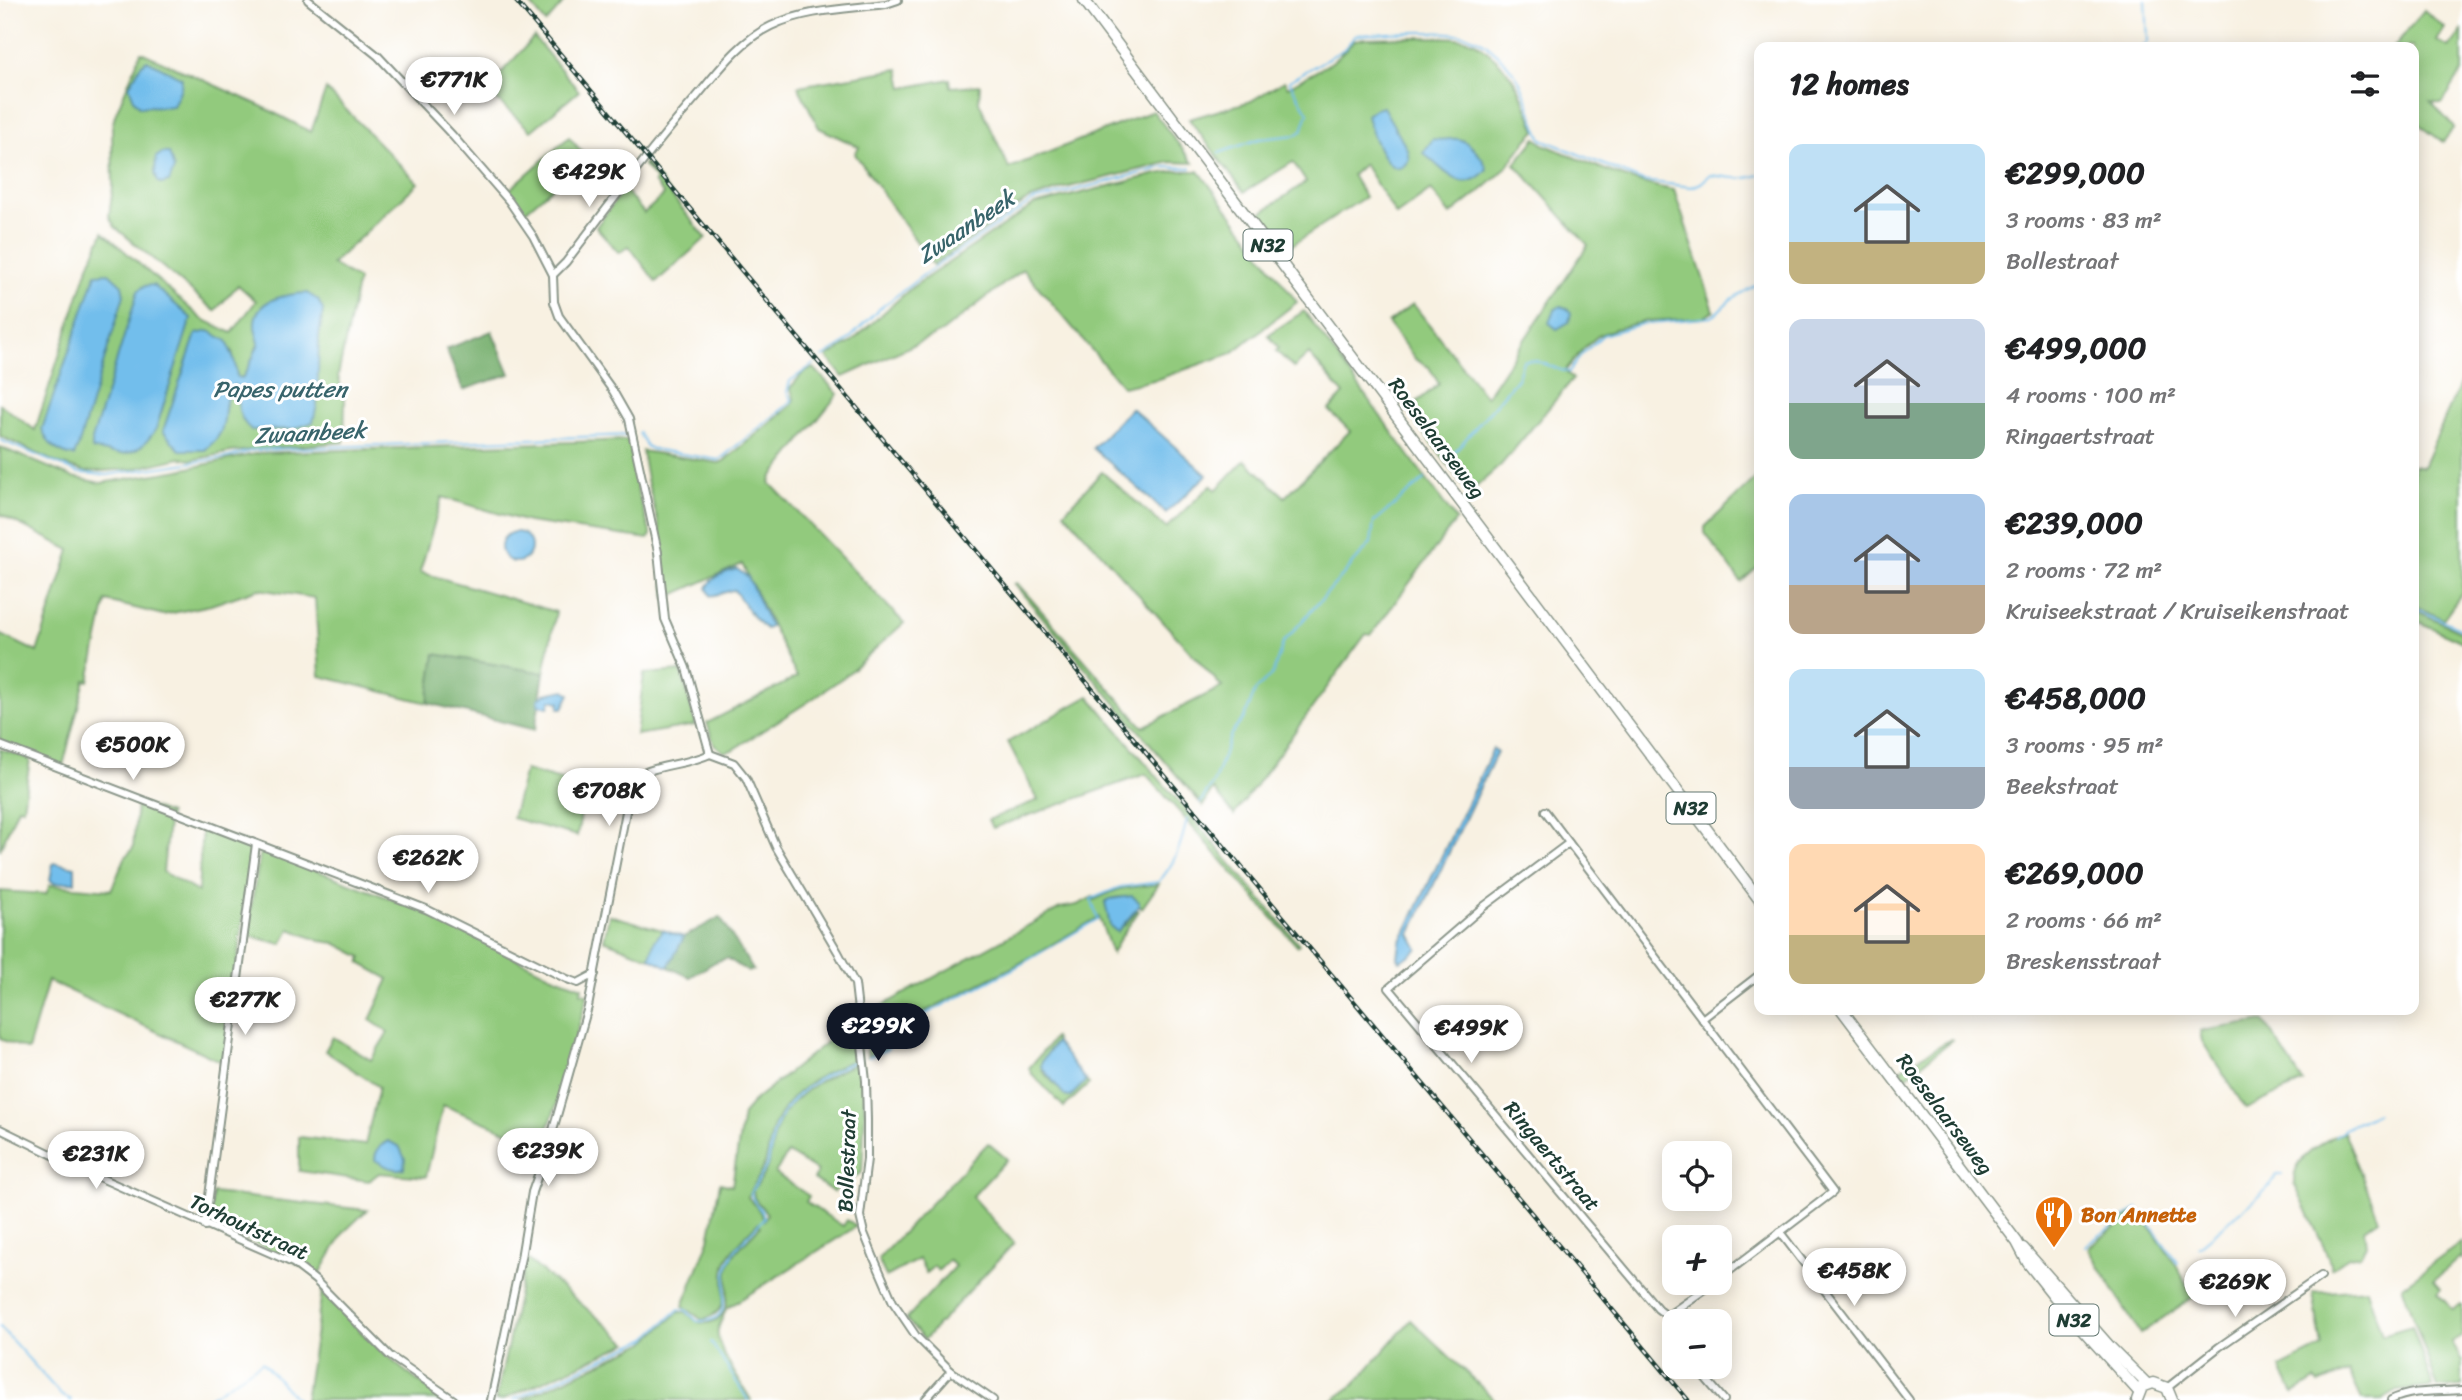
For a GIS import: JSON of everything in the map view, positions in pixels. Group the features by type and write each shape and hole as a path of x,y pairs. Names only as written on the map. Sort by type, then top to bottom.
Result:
{"main road":[{"name":"Roeselaarseweg","path":"1084,0 1754,892"},
{"name":"Roeselaarseweg","path":"1846,1015 2017,1242 2028,1263 2138,1396"},
{"name":"Roeselaarseweg","path":"2017,1242 2034,1258 2111,1348 2147,1384"},
{"path":"2147,1384 2158,1383 2172,1396"},
{"name":"N32","path":"2138,1396 2147,1384"}],"street":[{"path":"308,0 379,57 483,169 533,236 552,275 554,302 559,316 613,391 629,419 658,552 665,619 686,668 710,754 697,760 642,773 634,781 576,1056 532,1192 491,1400"},
{"path":"552,275 566,262 654,145 752,36 791,18 898,0"},
{"path":"0,745 426,909 567,979 578,983 595,974"},
{"name":"Bollestraat","path":"710,754 734,763 746,778 776,847 855,984 867,1107 867,1160 860,1216 864,1233 893,1302 916,1336 951,1371 993,1400"},
{"path":"1545,811 1833,1192 1732,1269"},
{"name":"Ringaertstraat","path":"1569,843 1483,908 1389,988 1662,1312"},
{"path":"205,1226 256,844"},
{"path":"1702,1019 1754,979"},
{"name":"Torhoutstraat","path":"0,1129 205,1226 280,1257 307,1273 390,1356 454,1400"},
{"path":"1780,1233 1909,1400"},
{"path":"2172,1396 2219,1347 2321,1276"},
{"path":"1677,1309 1697,1295"},
{"path":"925,1400 951,1371"},
{"path":"1706,1379 1724,1400"},
{"path":"2391,1400 2402,1394 2462,1392"}],"green space":[{"path":"527,0 566,0 546,23"},
{"path":"2424,10 2445,28 2437,41 2449,48 2462,31 2462,71 2442,104 2431,102 2454,127 2443,142 2419,124 2419,42 2398,42"},
{"path":"534,37 579,91 531,131 486,90"},
{"path":"1461,38 1480,45 1513,79 1536,131 1503,171 1450,215 1431,190 1396,215 1364,164 1352,175 1365,197 1286,249 1259,214 1306,182 1293,162 1244,192 1189,119 1251,101 1284,81 1288,87 1332,62 1355,40"},
{"path":"141,52 261,106 311,132 326,89 418,183 332,264 358,280 338,376 345,400 344,442 231,452 192,460 180,458 133,469 86,472 57,463 0,436 0,404 35,430 86,273 103,232 202,319 232,333 256,301 238,285 215,311 115,227 109,216 113,186 112,127","holes":["277,298 323,310 319,336 294,429 252,430 237,401 239,389 234,385 227,393 224,417 205,450 180,450 172,440 232,351 237,377 242,378 247,371 259,343 256,321 263,307"]},
{"path":"899,69 903,88 950,79 951,87 980,85 979,102 1009,168 1153,111 1193,163 1170,162 1028,200 933,265 855,154 859,147 819,128 798,86"},
{"path":"569,137 587,158 524,212 508,191"},
{"path":"1536,138 1543,144 1607,171 1674,190 1714,311 1703,318 1646,321 1599,335 1565,371 1573,379 1501,465 1469,493 1407,410 1439,384 1429,367 1416,360 1388,323 1413,304 1486,397 1588,245 1515,164"},
{"path":"645,163 706,238 656,282 629,246 619,253 596,227 624,189 644,213 664,195 643,164"},
{"path":"1177,171 1199,171 1297,302 1232,353 1158,379 1123,387 1023,269 942,332 843,377 827,357 850,343 911,288 1034,205"},
{"path":"1304,311 1456,520 1371,635 1366,634 1234,815 1213,789 1203,806 1014,584 1017,583 1143,727 1222,687 1064,512 1102,472 1166,528 1211,485 1216,490 1245,460 1285,497 1350,431 1329,410 1344,394 1309,354 1294,368 1276,351 1279,348 1268,335"},
{"path":"492,331 510,374 463,390 446,349"},
{"path":"814,368 838,394 770,483 904,623 845,676 732,750 724,752 714,744 707,723 797,677 742,564 666,598 659,526 642,451 719,463 724,461 793,404 790,388 803,373"},
{"path":"2462,380 2462,593 2443,619 2419,608 2419,466 2423,467"},
{"path":"629,440 638,493 651,535 648,539 528,522 442,497 420,572 556,612 544,673 435,654 428,703 320,676 315,598 258,589 211,605 163,615 106,601 89,681 85,680 63,766 0,741 0,634 37,652 70,550 0,514 0,447 72,477 101,483 259,453"},
{"path":"1754,480 1754,570 1741,582 1705,533 1705,527"},
{"path":"2419,612 2462,632 2462,642 2419,622"},
{"path":"435,654 544,673 535,730 428,703"},
{"path":"681,671 696,725 636,735 644,674"},
{"path":"1089,696 1299,944 1297,946 1146,774 993,828 988,820 1038,800 1008,742"},
{"path":"0,749 30,759 23,808 18,807 0,850"},
{"path":"525,770 586,787 577,836 512,818"},
{"path":"137,802 169,814 163,872 198,892 202,827 251,847 224,1063 48,981 28,1050 0,1039 0,891 46,894 50,885 111,890 125,858 133,848"},
{"path":"261,849 420,910 550,975 582,987 581,993 588,994 542,1146 443,1105 426,1177 379,1173 369,1181 299,1171 299,1137 365,1145 379,1087 325,1051 333,1037 371,1060 388,1032 370,1020 389,979 360,963 362,957 335,943 320,941 290,929 282,944 246,935"},
{"path":"1159,884 1142,908 1135,901 1125,898 1105,902 1124,926 1137,910 1139,911 1112,954 1099,917 1015,966 918,1015 885,1048 867,1056 865,1015 1060,908 1077,905 1093,897 1094,900 1119,889"},
{"path":"609,915 663,930 654,942 650,958 604,940"},
{"path":"720,917 753,970 748,972 727,958 690,977 668,967 684,937"},
{"path":"836,1020 855,1028 861,1057 822,1075 789,1102 774,1126 765,1163 748,1197 764,1220 767,1214 754,1198 753,1190 766,1168 780,1121 798,1098 821,1080 861,1061 865,1113 862,1172 833,1192 814,1179 817,1171 788,1153 775,1173 809,1196 806,1202 843,1226 847,1220 857,1226 726,1309 719,1328 720,1345 751,1400 521,1400 644,1343 679,1312 686,1312 702,1323 709,1323 720,1316 727,1304 731,1260 760,1226 758,1223 728,1258 720,1309 702,1320 683,1306 709,1240 720,1183 732,1186 743,1114 756,1099 830,1038"},
{"path":"2264,1021 2303,1082 2246,1109 2202,1041 2200,1031"},
{"path":"1054,1038 1056,1042 1049,1050 1042,1071 1067,1097 1086,1081 1089,1084 1064,1107 1029,1068"},
{"path":"1951,1039 1906,1077 1900,1069"},
{"path":"2344,1131 2379,1219 2364,1229 2366,1245 2360,1255 2349,1257 2331,1268 2294,1183 2295,1174 2303,1158 2328,1139"},
{"path":"988,1143 1007,1159 972,1197 1014,1243 924,1340 906,1319 955,1266 949,1260 938,1271 934,1266 926,1273 919,1259 886,1277 878,1259"},
{"path":"213,1193 367,1210 344,1232 318,1277 281,1255 215,1227 209,1221"},
{"path":"2138,1210 2177,1266 2193,1297 2140,1334 2088,1248"},
{"path":"2462,1242 2462,1259 2460,1257 2434,1280 2441,1288 2437,1293 2453,1310 2462,1305 2462,1336 2452,1342 2462,1362 2462,1387 2438,1388 2402,1286"},
{"path":"526,1258 628,1343 502,1400 496,1400"},
{"path":"2367,1289 2382,1335 2412,1326 2433,1387 2398,1391 2382,1400 2362,1400 2349,1372 2318,1384 2315,1380 2294,1393 2280,1368 2322,1347 2313,1293"},
{"path":"322,1292 380,1350 445,1400 305,1400"},
{"path":"1411,1320 1495,1400 1333,1400 1354,1385"}],"water":[{"path":"147,60 182,78 181,88 173,106 140,107 134,100 129,86"},
{"path":"1383,107 1407,149 1409,159 1402,167 1388,163 1376,143 1369,122 1367,115"},
{"path":"1433,139 1455,139 1467,143 1487,169 1470,181 1454,178 1423,153"},
{"path":"169,153 174,169 169,182 162,184 158,182 155,173 156,157"},
{"path":"109,273 122,285 124,295 74,456 54,447 42,429 96,274"},
{"name":"Papes putten","path":"153,285 191,318 156,429 142,446 128,453 92,449 92,440 138,291 144,286"},
{"name":"Papes putten","path":"307,293 318,300 323,310 319,336 317,405 313,422 294,429 251,430 241,417 238,407 239,389 234,385 229,391 223,425 216,440 205,450 180,450 163,431 196,334 209,331 227,341 237,377 242,378 259,343 255,326 259,310 272,300"},
{"path":"1561,306 1571,313 1569,322 1557,329 1549,323 1554,310"},
{"path":"1131,408 1207,475 1166,513 1093,448"},
{"path":"516,532 526,537 531,547 526,557 516,562 506,557 501,547 506,537"},
{"path":"737,569 748,577 769,628 766,629 754,618 734,590 711,596 707,588 712,581"},
{"path":"565,690 570,694 563,708 559,708 560,702 551,700 549,707 538,705 538,699 545,694"},
{"path":"1493,749 1497,752 1410,934 1418,949 1400,961 1400,943"},
{"path":"53,864 75,867 75,882 54,883 50,880"},
{"path":"1132,896 1139,902 1139,906 1117,932 1110,926 1105,902"},
{"path":"663,930 684,937 668,967 650,958 654,942"},
{"path":"1056,1042 1086,1081 1070,1097 1065,1096 1041,1066"},
{"path":"388,1141 399,1146 405,1159 404,1168 393,1169 375,1160 378,1149"}],"waterway":[{"path":"2146,0 2147,42"},
{"name":"Zwaanbeek","path":"1219,153 1259,139 1296,135 1302,131 1308,113 1289,81 1344,49 1356,35 1433,32 1475,38 1497,54 1520,82 1542,139 1643,181 1692,187 1710,175 1754,177"},
{"name":"Zwaanbeek","path":"823,357 844,344 879,309 926,273 1033,201 1164,167 1191,168"},
{"path":"1447,461 1517,379 1523,361 1540,362 1569,372 1582,354 1603,335 1642,324 1712,317 1730,300 1754,286"},
{"name":"Zwaanbeek","path":"639,433 646,446 652,449 719,460 790,403 792,400 787,392 790,381 814,364"},
{"name":"Zwaanbeek","path":"0,440 79,473 107,475 229,457 254,450 630,435"},
{"path":"1200,803 1214,782 1231,734 1245,717 1255,691 1273,673 1283,643 1371,543 1374,522 1425,479"},
{"path":"2419,610 2462,629"},
{"path":"869,1057 886,1050 918,1018 1015,968 1098,919 1091,899 1120,887 1158,882 1177,853 1187,819"},
{"path":"513,1400 647,1338 679,1309 686,1310 697,1321 718,1316 725,1300 729,1262 740,1244 764,1218 751,1193 767,1164 774,1132 782,1115 790,1103 810,1085 860,1059"},
{"path":"2335,1136 2377,1113"},
{"path":"2198,1247 2267,1189 2277,1175 2282,1175"},
{"path":"2085,1246 2138,1208 2178,1263"},
{"path":"0,1327 61,1395 71,1400"},
{"path":"711,1342 748,1400"},
{"path":"205,1400 262,1362 297,1400"}],"railway":[{"path":"515,0 1688,1400"}],"place":[{"name":"Bon Annette","path":"2054,1249"}]}
